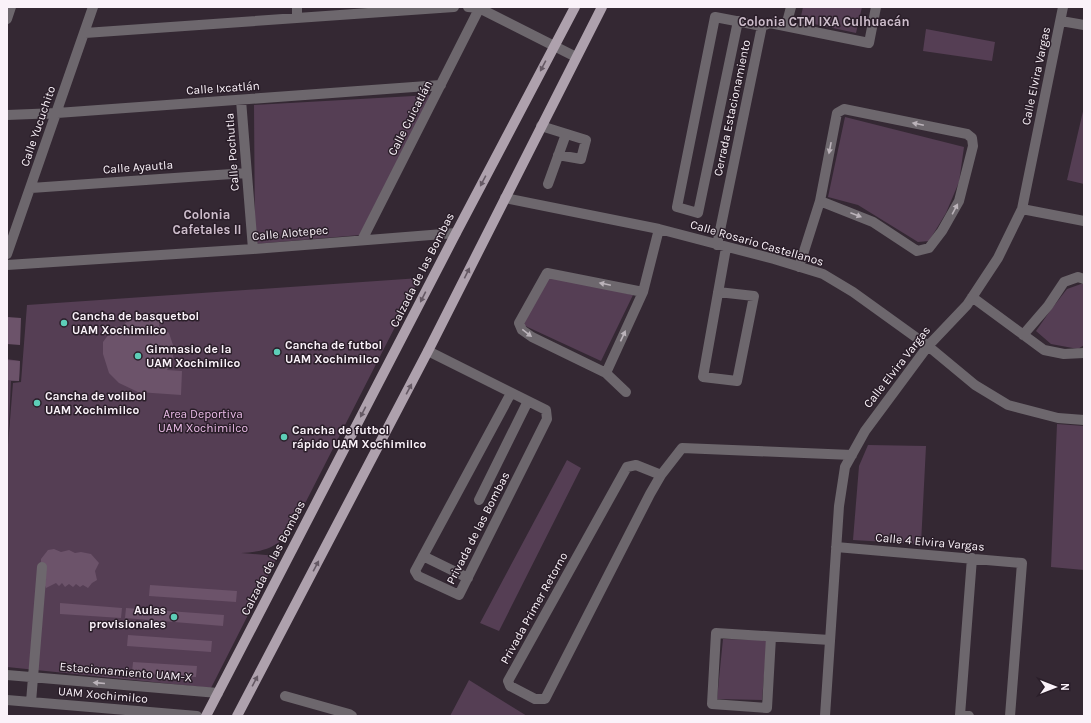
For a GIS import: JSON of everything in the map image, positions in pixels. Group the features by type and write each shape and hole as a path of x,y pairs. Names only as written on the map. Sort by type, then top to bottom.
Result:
{"main road":[{"name":"Calzada de las Bombas","path":"206,716 456,233 575,7"},
{"path":"237,716 428,351 602,7"}],"street":[{"path":"7,19 11,7"},
{"name":"Calle Yucuchito","path":"7,254 93,7"},
{"path":"297,7 297,18"},
{"path":"84,33 454,7"},
{"path":"468,7 480,8 576,57"},
{"path":"786,26 791,7"},
{"path":"762,26 770,23 869,43 876,7"},
{"name":"Calle Elvira Vargas","path":"825,716 839,506 845,467 865,431 928,346 967,305 998,258 1022,209 1063,7"},
{"name":"Calle Cuicatlán","path":"362,240 480,8"},
{"name":"Cerrada Estacionamiento","path":"718,292 754,296 738,381 703,377 718,292 721,246 762,26 738,21 715,17 677,207 698,213 738,21"},
{"path":"1061,21 1084,25"},
{"name":"Calle Ixcatlán","path":"7,116 441,85"},
{"name":"Calle Pochutla","path":"241,100 253,249"},
{"path":"799,267 820,201 837,113 839,111 844,109 959,132 967,134 972,138 973,146 959,201 942,231 929,248 918,251 873,222 820,201"},
{"path":"541,126 586,140 581,159 558,155"},
{"path":"548,184 566,134"},
{"name":"Calle Ayautla","path":"31,188 246,173"},
{"name":"Calle Rosario Castellanos","path":"505,198 659,229 823,274 853,292 928,346 975,385 1008,405 1058,418 1084,420"},
{"path":"1022,209 1084,221"},
{"path":"606,373 643,292 659,229"},
{"name":"Calle Alotepec","path":"7,265 253,249 456,233"},
{"path":"626,392 606,373 532,337 522,330 519,323 547,273 643,292"},
{"path":"1023,335 1048,306 1064,282 1078,277 1084,279"},
{"path":"972,297 1044,350 1064,354 1084,353"},
{"name":"Privada de las Bombas","path":"428,351 546,410 547,419 468,578 459,595 455,594 418,576 415,571 511,393"},
{"path":"480,500 528,401"},
{"name":"Privada Primer Retorno","path":"661,475 636,465 627,468 508,681 510,686 535,699 545,699 629,534 661,475 682,448 852,455"},
{"name":"Calle 4 Elvira Vargas","path":"836,547 1022,563 1010,716"},
{"path":"423,556 468,578"},
{"path":"969,716 960,715 972,558"},
{"path":"31,702 42,567"},
{"path":"771,637 767,708 712,704 716,634 830,640"},
{"name":"Estacionamiento UAM-X","path":"7,675 218,693"},
{"path":"285,696 352,716"},
{"name":"UAM Xochimilco","path":"7,700 197,716"}],"green space":[{"path":"803,7 862,7 856,33 800,21"},
{"path":"926,29 995,42 992,61 923,51"},
{"path":"431,95 360,235 255,244 254,105"},
{"path":"1084,107 1084,184 1067,180"},
{"path":"845,117 964,147 959,182 946,213 929,241 918,242 858,205 828,197"},
{"path":"548,275 633,295 601,361 521,324"},
{"name":"Area Deportiva UAM Xochimilco","path":"420,278 294,525 278,543 258,551 241,553 278,556 211,688 7,667 7,359 20,361 19,381 11,381 8,445 13,383 21,382 27,305"},
{"path":"1084,284 1084,345 1078,349 1051,344 1036,331 1067,289"},
{"path":"1057,424 1084,426 1084,570 1051,567"},
{"path":"868,445 926,446 921,544 853,540 859,466"},
{"path":"567,460 581,468 499,631 480,623"},
{"path":"723,639 767,640 762,700 717,699"},
{"path":"469,680 527,716 450,716"}],"building":[{"path":"7,317 21,318 20,345 7,344"},
{"name":"Gimnasio de la UAM Xochimilco","path":"140,318 150,318 160,321 159,326 169,333 173,345 173,357 167,370 182,371 181,395 138,392 119,383 109,373 103,354 103,342 115,326 119,328 128,321"},
{"path":"7,360 20,361 19,381 7,380"},
{"path":"54,549 61,552 69,550 75,553 81,552 91,554 99,563 95,571 97,580 88,588 83,585 80,587 76,584 73,587 69,584 65,587 62,583 59,586 56,583 46,588 41,576 41,559 48,550"},
{"name":"Aulas provisionales","path":"150,585 237,591 236,602 149,596"},
{"name":"Aulas provisionales","path":"60,603 122,608 121,618 60,614"},
{"name":"Aulas provisionales","path":"126,608 224,615 223,626 125,618"},
{"name":"Aulas provisionales","path":"128,635 212,641 211,652 127,646"},
{"name":"Aulas provisionales","path":"133,662 197,666 196,677 132,673"}],"place":[{"name":"Cancha de basquetbol UAM Xochimilco","path":"64,323"},
{"name":"Cancha de futbol UAM Xochimilco","path":"277,352"},
{"name":"Gimnasio de la UAM Xochimilco","path":"138,356"},
{"name":"Cancha de volibol UAM Xochimilco","path":"37,403"},
{"name":"Cancha de futbol rápido UAM Xochimilco","path":"284,437"},
{"name":"Aulas provisionales","path":"174,617"}],"district":[{"name":"Colonia CTM IXA Culhuacán","path":"824,21"},
{"name":"Colonia Cafetales II","path":"207,222"}]}
